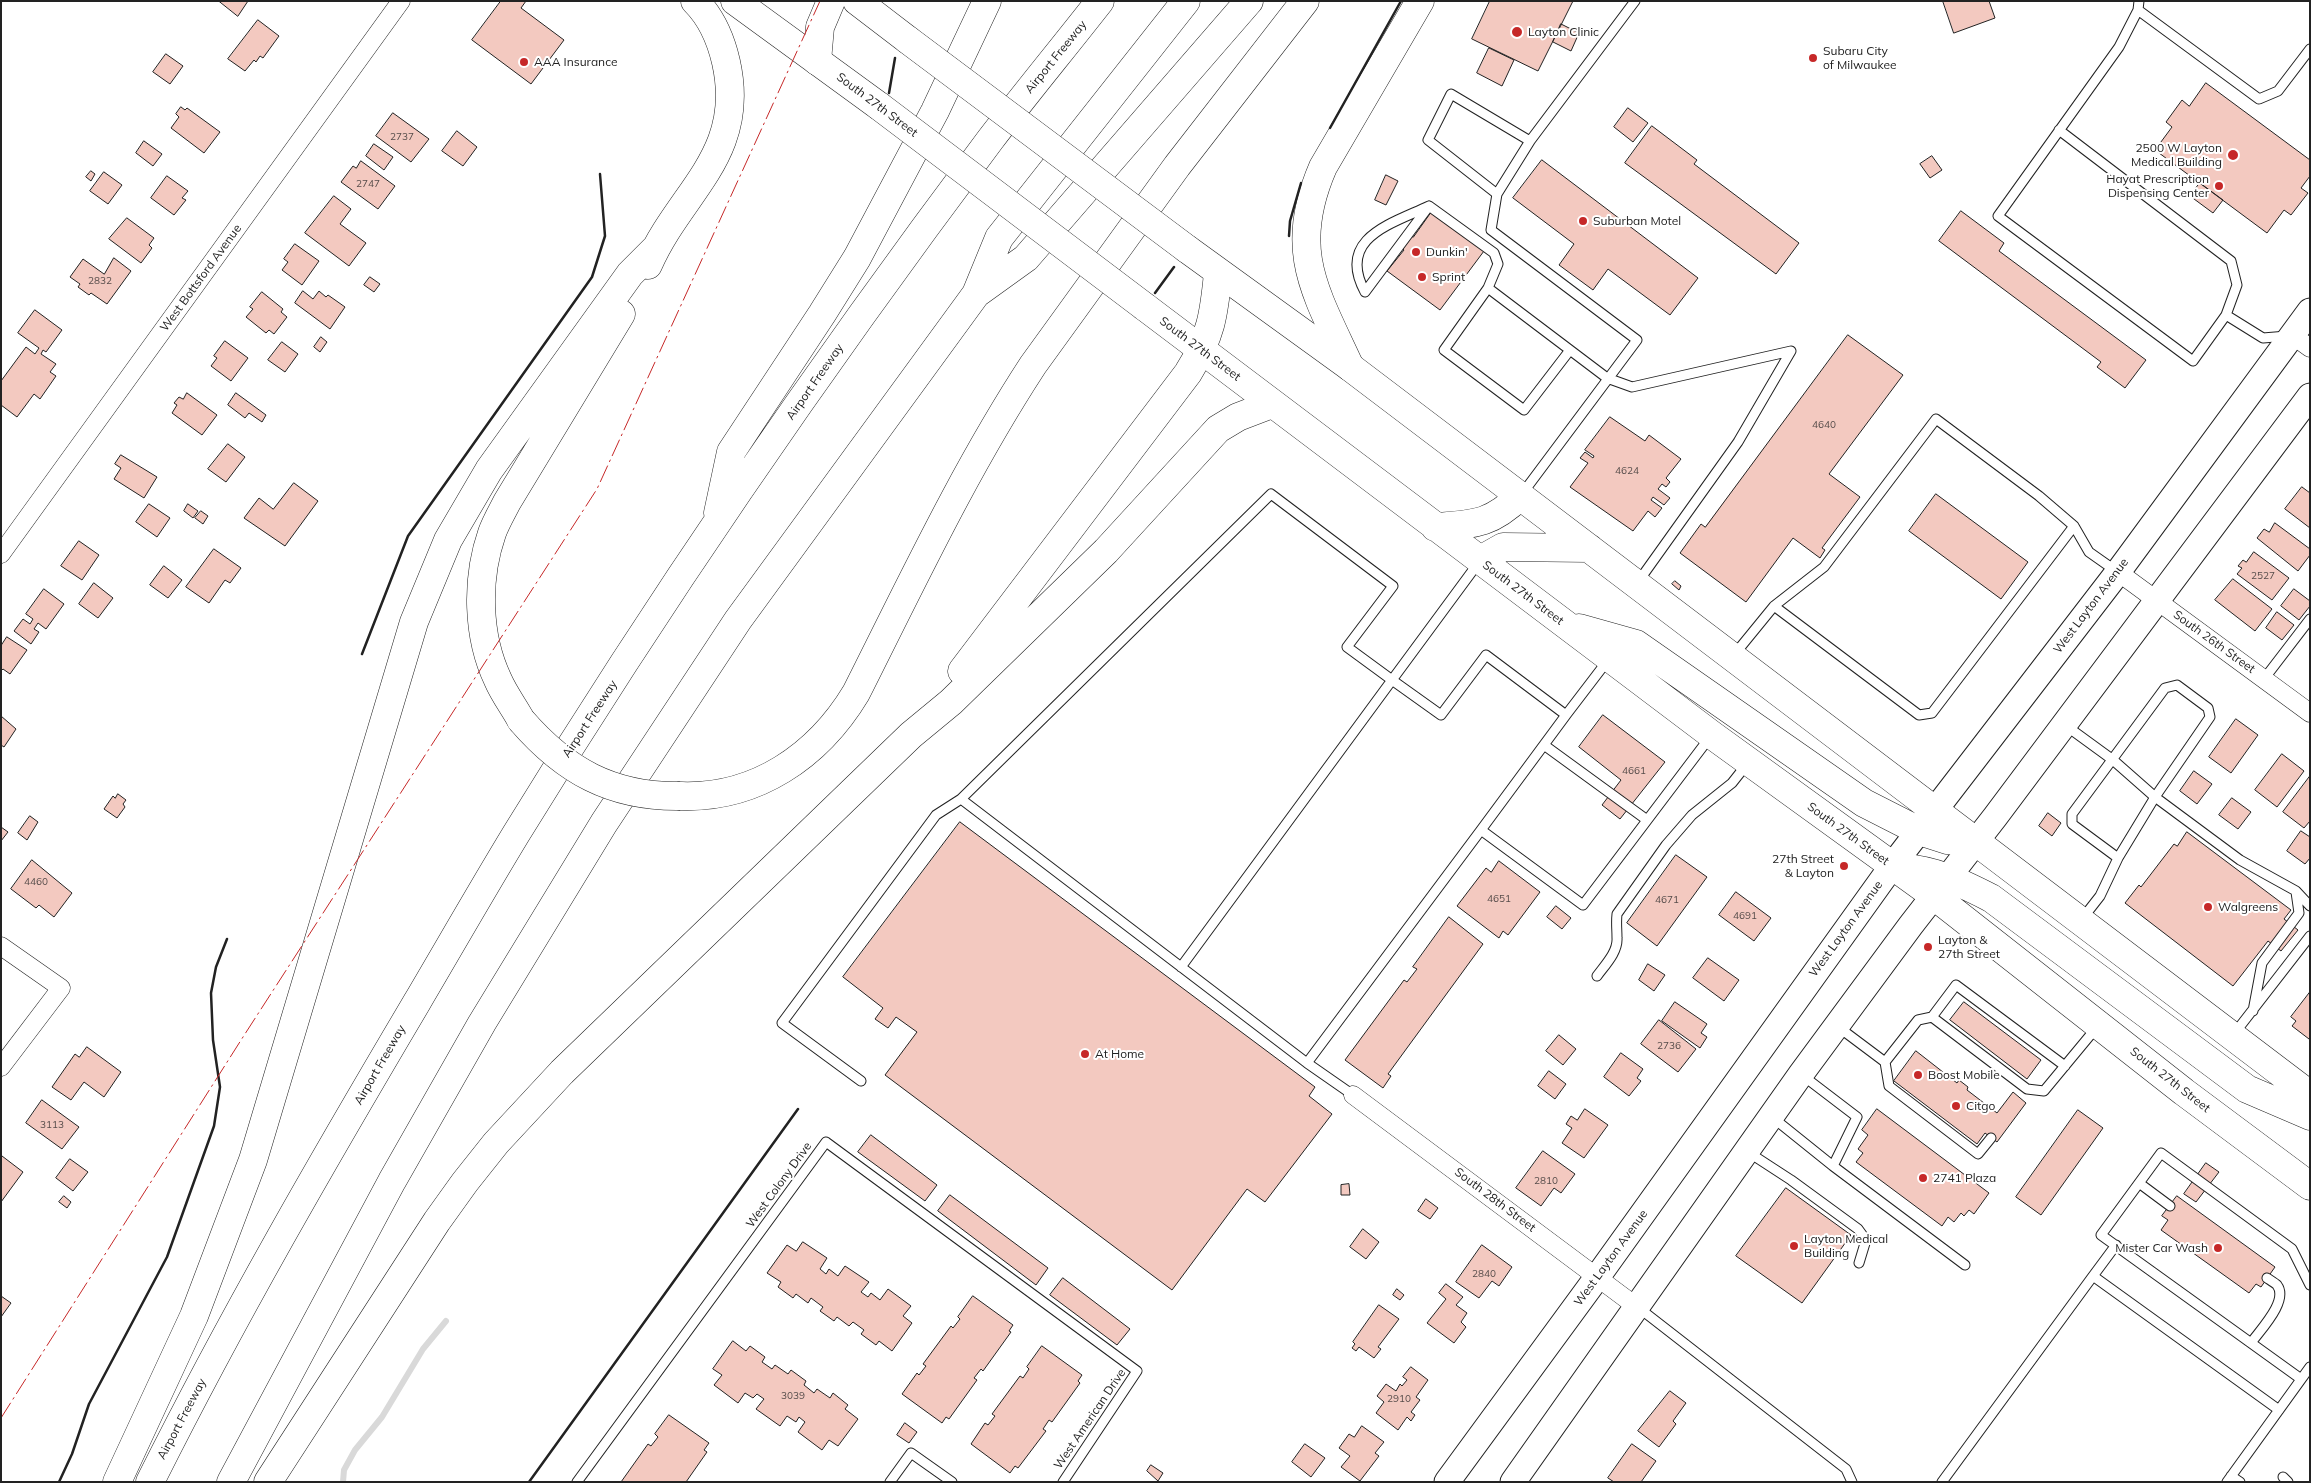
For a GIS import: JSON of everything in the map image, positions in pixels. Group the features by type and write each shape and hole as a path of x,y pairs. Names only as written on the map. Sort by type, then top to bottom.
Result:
{"main road":[{"path":"695,1 708,17 724,54 728,71 730,102 727,127 722,146 709,169 655,249 641,281 507,502 492,533 484,569 480,602 484,634 498,680 522,720 547,748 583,774 648,796 698,797 728,792 774,774 800,758 835,725 856,693 984,445 1015,393 1177,166 1305,1"},
{"name":"South 27th Street","path":"735,1 879,106 1144,307 1203,349 1272,404 1609,658 1892,866"},
{"path":"817,61 820,27 831,1"},
{"path":"857,1 1218,273 1350,367 1732,657 1927,821 1947,840 1976,842 2233,1036 2308,1089"},
{"path":"715,526 731,452 857,258 934,111 987,1"},
{"name":"Airport Freeway","path":"150,1482 228,1333 364,1092 516,834 715,526 842,344 992,138 1100,1"},
{"path":"231,1482 392,1181 482,1023 604,824 738,620 976,294 999,238 1186,1"},
{"path":"976,294 1026,258 1249,1"},
{"path":"1350,367 1315,290 1309,272 1305,236 1307,216 1314,189 1323,167 1420,1"},
{"path":"117,1482 194,1316 253,1160 414,622 448,540 465,508 513,436 630,274 655,249"},
{"path":"911,735 980,649 1188,373 1203,349 1215,307 1218,273"},
{"name":"West Layton Avenue","path":"1447,1482 1598,1276 1892,866 2118,572 2301,342 2310,311"},
{"path":"1513,1482 1748,1152 1801,1074 1940,886 1976,842 2310,396"},
{"path":"268,1482 436,1221 496,1143 562,1072 911,735 951,702 1106,550 1218,429 1238,417 1272,404"},
{"path":"1435,527 1479,523 1506,509 1520,496"},
{"path":"1480,560 1502,547 1589,548"},
{"path":"1564,624 1636,644 1864,803 1927,821"},
{"path":"1892,866 1920,869 1940,886 1991,898 2247,1089 2310,1116"},
{"name":"South 27th Street","path":"1940,886 2099,1025 2310,1186"}],"street":[{"name":"West Bottsford Avenue","path":"1,554 401,1"},
{"name":"South 26th Street","path":"2118,572 2310,714"},
{"path":"1,946 61,988 1,1067"},
{"name":"South 28th Street","path":"1353,1095 1598,1276 1637,1307"}],"lane":[{"path":"1520,496 1637,340 1491,230 1497,194 1530,141 1635,1"},
{"path":"2059,130 2231,261 2237,285 2226,315 2193,362 1998,216 2059,130 2119,47 2139,6 2259,99 2278,91 2310,49"},
{"path":"1497,194 1428,140 1451,94 1530,141"},
{"path":"1429,206 1494,253 1498,264 1488,288 1444,350 1524,410 1570,350"},
{"path":"1429,206 1365,292 1360,282 1358,261 1362,244 1374,233 1429,206"},
{"path":"1488,288 1608,378 1632,387 1790,351 1738,442 1636,584"},
{"path":"2226,315 2263,338 2301,342"},
{"path":"1732,657 1774,606 1824,567 1936,419 2039,496 2074,526 2089,552 2118,572"},
{"path":"861,1081 782,1023 936,815 961,799 1271,494 1393,586 1347,647 1441,715 1486,655 1566,716"},
{"path":"1774,606 1919,716 1932,713 2074,526"},
{"path":"1181,967 1480,560"},
{"path":"2264,679 2310,619"},
{"path":"1307,1063 1609,658"},
{"path":"2080,921 2100,896 2118,858 2155,797 2210,717 2208,708 2177,685 2165,688 2072,814 2072,824 2118,858"},
{"path":"2064,724 2112,760 2155,797 2240,860 2296,891 2310,906"},
{"path":"1481,830 1583,905 1712,735"},
{"path":"1544,745 1647,820"},
{"path":"1597,976 1615,951 1618,939 1615,927 1617,914 1666,845 1692,815 1732,783 1749,762"},
{"path":"961,799 1307,1063 1353,1095"},
{"path":"2253,1011 2262,963 2300,912 2296,891"},
{"path":"2233,1036 2310,936"},
{"path":"1885,1062 1918,1020 1932,1017 1956,985 2065,1066"},
{"path":"1932,1017 2027,1089 2044,1091 2099,1025"},
{"path":"1837,1026 1885,1062 1889,1086 1978,1154 1991,1138"},
{"path":"1801,1074 1857,1117 1833,1166"},
{"path":"2020,1098 2027,1089"},
{"path":"1772,1117 1833,1166 1965,1265"},
{"name":"West Colony Drive","path":"577,1482 826,1142 1137,1371"},
{"path":"1748,1152 1791,1180 1858,1229 1866,1240 1860,1263"},
{"path":"2301,1379 2102,1235 2162,1153 2292,1249 2310,1284"},
{"path":"2139,1183 2170,1206"},
{"path":"1942,1482 2116,1245"},
{"path":"2093,1276 2279,1410"},
{"path":"2251,1343 2277,1308 2280,1299 2277,1286 2267,1278"},
{"path":"1637,1307 1846,1469 1852,1482"},
{"path":"2240,1482 2229,1479 2310,1367"},
{"name":"West American Drive","path":"1064,1482 1137,1371"},
{"path":"890,1482 911,1453 952,1482"}],"building":[{"path":"219,1 248,1 238,16"},
{"name":"AAA Insurance","path":"501,1 526,1 521,8 564,40 531,84 472,40"},
{"name":"Layton Clinic","path":"1490,1 1573,1 1538,71 1472,39"},
{"path":"1943,1 1989,1 1995,18 1954,33"},
{"path":"258,20 279,36 263,58 260,56 256,62 254,60 245,71 228,59"},
{"path":"1561,24 1579,33 1571,51 1553,42"},
{"path":"1489,48 1514,60 1502,86 1477,73"},
{"path":"166,54 183,66 170,84 153,72"},
{"name":"2500 W Layton Medical Building","path":"2206,83 2310,160 2310,176 2301,188 2308,193 2291,215 2284,210 2267,233 2155,150 2172,127 2166,122 2182,100 2189,106"},
{"path":"181,107 185,110 187,108 220,132 204,153 171,128 179,117 176,114"},
{"path":"1628,108 1648,123 1633,142 1614,127"},
{"path":"393,113 429,139 411,162 376,136"},
{"path":"1652,126 1697,160 1694,164 1799,243 1776,274 1625,163"},
{"path":"457,131 477,147 463,166 442,151"},
{"path":"144,141 162,154 153,166 136,153"},
{"path":"374,144 393,157 384,170 366,156"},
{"path":"1932,156 1942,170 1930,178 1920,164"},
{"name":"Suburban Motel","path":"1542,160 1698,278 1670,315 1608,269 1593,290 1559,265 1574,244 1513,198"},
{"path":"361,161 395,186 378,209 341,182 353,166 356,168"},
{"path":"91,171 95,174 91,181 86,177"},
{"path":"104,172 122,185 108,204 90,191"},
{"path":"1386,175 1398,181 1386,205 1375,200"},
{"path":"167,176 188,191 182,198 186,200 174,215 151,198"},
{"path":"2200,183 2223,200 2213,213 2190,196"},
{"path":"334,196 351,209 340,224 366,243 349,266 305,233"},
{"path":"1961,211 2004,243 1999,251 2146,360 2125,388 2097,367 2101,362 1939,241"},
{"path":"1431,213 1484,251 1440,310 1387,271 1404,250 1402,248 1410,236 1413,237"},
{"path":"127,218 154,238 149,245 152,248 141,263 109,239"},
{"path":"295,244 319,261 302,285 282,270 288,262 284,259"},
{"path":"114,258 131,271 107,304 78,287 80,284 70,277 83,259 104,274"},
{"path":"370,277 380,284 374,292 364,285"},
{"path":"303,291 313,299 319,291 345,307 330,329 295,303"},
{"path":"262,292 283,309 281,312 287,317 274,334 269,330 266,333 246,317 253,309 250,307"},
{"path":"35,310 62,330 46,352 43,350 41,354 56,364 50,372 56,376 40,399 34,394 17,417 1,405 1,381 26,347 35,354 39,348 18,333"},
{"path":"1848,335 1903,375 1829,474 1860,497 1822,548 1825,550 1820,558 1793,538 1746,602 1680,553 1701,524 1705,527"},
{"path":"321,337 327,342 320,352 314,347"},
{"path":"225,341 248,358 231,381 211,366 217,358 214,356"},
{"path":"282,342 298,354 285,372 268,360"},
{"path":"187,393 217,415 202,435 172,413 177,405 174,403 179,397 183,399"},
{"path":"236,393 266,415 262,422 249,413 245,418 228,405"},
{"path":"1610,417 1645,441 1649,435 1681,459 1666,478 1670,482 1666,487 1662,484 1658,489 1670,498 1664,505 1653,497 1651,500 1662,508 1655,517 1648,511 1633,531 1570,487 1588,463 1580,458 1585,452 1593,458 1594,456 1585,450"},
{"path":"228,444 245,457 226,482 208,469"},
{"path":"121,455 157,477 144,498 114,479 121,468 115,464"},
{"path":"294,483 318,501 285,546 244,518 259,498 273,509"},
{"path":"2302,487 2310,493 2310,528 2285,509"},
{"path":"1936,494 2028,562 2001,599 1909,531"},
{"path":"149,504 170,518 157,537 136,522"},
{"path":"188,504 198,511 193,518 184,511"},
{"path":"201,511 208,516 203,524 195,518"},
{"path":"2275,523 2310,549 2310,555 2298,571 2257,538 2264,529 2269,532"},
{"path":"79,541 99,555 82,580 61,566"},
{"path":"214,549 241,568 230,583 225,580 209,603 186,587"},
{"path":"2254,552 2289,578 2272,600 2237,574 2242,568 2238,566 2243,560 2246,562"},
{"path":"164,566 182,580 168,598 150,585"},
{"path":"2233,579 2272,609 2255,631 2215,600"},
{"path":"1675,581 1681,586 1679,590 1672,584"},
{"path":"94,583 113,598 98,618 79,604"},
{"path":"44,589 64,604 46,629 38,623 34,629 39,632 31,644 14,631 23,619 30,624 33,619 26,614"},
{"path":"2294,589 2310,601 2310,606 2299,620 2281,606"},
{"path":"2277,612 2294,625 2282,640 2266,628"},
{"path":"7,637 27,650 10,674 3,669 1,671 1,646"},
{"path":"1603,715 1665,762 1620,819 1602,805 1621,780 1579,747"},
{"path":"1,716 16,729 4,747 1,745"},
{"path":"2236,719 2258,735 2231,773 2209,757"},
{"path":"2282,754 2304,771 2277,807 2255,790"},
{"path":"2194,771 2212,784 2197,804 2180,791"},
{"path":"2310,776 2310,821 2304,828 2283,812"},
{"path":"118,794 126,800 123,804 125,807 117,818 104,809 113,796 115,798"},
{"path":"2232,798 2251,812 2238,829 2219,815"},
{"path":"2048,813 2061,823 2052,836 2039,826"},
{"path":"30,816 38,822 27,840 18,833"},
{"name":"At Home","path":"960,822 1315,1087 1309,1096 1332,1114 1265,1202 1247,1189 1172,1290 885,1075 917,1032 896,1017 888,1028 875,1019 883,1008 843,977"},
{"path":"1,827 8,832 1,841"},
{"path":"2301,831 2310,837 2310,858 2305,864 2287,851"},
{"name":"Walgreens","path":"2187,832 2291,910 2284,919 2298,930 2281,951 2268,941 2233,986 2125,903 2139,885 2141,887 2174,844 2177,846"},
{"path":"1676,855 1707,877 1657,946 1627,923"},
{"path":"32,860 72,893 54,917 39,905 36,908 11,889"},
{"path":"1499,861 1540,892 1508,935 1503,931 1499,938 1457,906 1486,868 1491,872"},
{"path":"1736,892 1771,918 1754,941 1719,915"},
{"path":"1556,906 1571,918 1562,929 1547,917"},
{"path":"1449,917 1483,944 1388,1074 1391,1076 1383,1088 1345,1060 1404,980 1407,982 1417,969 1413,967"},
{"path":"1708,958 1739,980 1724,1001 1693,978"},
{"path":"1648,964 1665,975 1654,991 1639,980"},
{"path":"2310,992 2309,1039 2292,1026 2296,1021 2291,1017"},
{"path":"1675,1002 1707,1024 1701,1033 1707,1037 1700,1048 1662,1021"},
{"name":"Citgo","path":"1964,1002 2041,1060 2027,1079 1950,1020"},
{"path":"1659,1020 1696,1049 1678,1072 1641,1044"},
{"path":"1559,1035 1576,1049 1563,1065 1546,1051"},
{"path":"87,1047 121,1072 104,1097 84,1082 71,1100 52,1087 75,1054 79,1057"},
{"path":"1916,1051 1957,1083 1959,1080 1968,1087 1967,1090 1997,1113 2013,1092 2026,1103 1997,1142 1985,1133 1977,1144 1894,1081"},
{"path":"1621,1053 1643,1069 1637,1078 1641,1081 1629,1096 1604,1077"},
{"path":"1549,1071 1566,1084 1555,1099 1538,1086"},
{"path":"42,1100 79,1127 62,1149 26,1123"},
{"path":"1585,1109 1608,1125 1584,1158 1562,1143 1572,1128 1566,1124 1571,1116 1577,1120"},
{"name":"2741 Plaza","path":"1877,1109 1989,1193 1974,1214 1969,1210 1964,1216 1961,1213 1954,1222 1948,1217 1942,1226 1856,1162 1863,1153 1858,1149 1868,1135 1862,1130"},
{"path":"2078,1110 2103,1128 2041,1215 2016,1197"},
{"path":"871,1135 937,1185 925,1201 858,1152"},
{"path":"1543,1151 1575,1174 1561,1193 1554,1188 1541,1206 1516,1188"},
{"path":"1,1156 23,1172 1,1202"},
{"path":"70,1159 88,1172 73,1191 56,1178"},
{"path":"2206,1163 2219,1172 2196,1202 2184,1194"},
{"path":"1349,1184 1350,1195 1341,1195 1341,1185"},
{"name":"Layton Medical Building","path":"1786,1188 1851,1235 1802,1303 1736,1256"},
{"path":"950,1195 1048,1268 1036,1285 938,1211"},
{"path":"64,1196 71,1202 67,1208 59,1202"},
{"name":"Mister Car Wash","path":"2177,1196 2275,1267 2261,1287 2256,1284 2249,1293 2161,1230 2168,1220 2162,1216"},
{"path":"1426,1199 1438,1208 1430,1219 1418,1211"},
{"path":"1363,1229 1379,1242 1366,1259 1350,1247"},
{"path":"803,1242 827,1258 820,1269 826,1274 829,1269 838,1276 845,1266 869,1282 861,1292 868,1297 871,1293 880,1300 888,1289 911,1306 903,1316 912,1323 892,1351 879,1341 876,1345 861,1334 864,1330 853,1322 849,1326 837,1317 834,1321 820,1311 823,1307 811,1298 808,1303 796,1294 793,1298 778,1287 781,1282 767,1273 787,1245 796,1251"},
{"path":"1482,1245 1512,1267 1499,1286 1492,1281 1479,1298 1456,1282"},
{"path":"1063,1278 1130,1329 1117,1345 1050,1295"},
{"path":"1446,1284 1463,1297 1456,1305 1467,1313 1461,1322 1466,1327 1454,1343 1427,1323 1446,1299 1439,1293"},
{"path":"1397,1289 1404,1295 1400,1300 1393,1295"},
{"path":"1,1296 11,1303 1,1317"},
{"path":"973,1296 1013,1325 1009,1331 1011,1332 983,1371 981,1369 974,1378 977,1380 949,1419 946,1417 942,1423 902,1394 917,1373 919,1375 926,1366 923,1364 951,1326 953,1328 960,1319 958,1317"},
{"path":"1379,1305 1399,1319 1378,1347 1381,1349 1374,1358 1359,1347 1356,1351 1352,1348 1355,1344 1353,1342"},
{"path":"733,1341 746,1351 750,1346 765,1357 762,1362 772,1369 775,1365 788,1374 791,1370 806,1381 804,1385 814,1393 817,1389 830,1398 833,1393 848,1405 845,1409 858,1419 838,1446 829,1440 822,1450 798,1432 805,1422 799,1417 796,1422 787,1416 780,1426 756,1409 764,1399 757,1394 753,1398 745,1393 738,1403 714,1385 722,1375 713,1369"},
{"path":"1042,1346 1082,1375 1078,1381 1080,1383 1052,1422 1049,1420 1043,1429 1046,1431 1018,1468 1015,1466 1010,1473 971,1444 985,1423 988,1425 995,1416 992,1414 1020,1376 1023,1378 1029,1369 1027,1367"},
{"path":"1411,1367 1428,1380 1416,1397 1420,1400 1411,1412 1415,1415 1411,1421 1407,1417 1398,1430 1376,1413 1384,1402 1377,1396 1386,1384 1396,1391 1400,1384 1402,1386 1407,1380 1403,1377"},
{"path":"1670,1391 1686,1403 1673,1421 1676,1424 1659,1447 1638,1431"},
{"path":"669,1415 709,1443 704,1450 707,1452 686,1482 621,1482 648,1444 651,1446 658,1437 655,1434"},
{"path":"905,1423 917,1432 909,1443 897,1435"},
{"path":"1362,1426 1384,1442 1375,1453 1379,1456 1360,1481 1341,1467 1350,1456 1339,1448 1349,1434 1354,1437"},
{"path":"1305,1444 1325,1458 1311,1477 1292,1462"},
{"path":"1632,1444 1656,1461 1641,1482 1614,1482 1608,1478"},
{"path":"1151,1465 1163,1473 1158,1481 1147,1471"}],"waterway":[{"path":"343,1482 344,1470 355,1450 382,1417 423,1349 446,1321"}],"wall":[{"path":"1330,128 1401,1"},
{"path":"889,93 895,58"},
{"path":"362,654 408,536 592,277 605,236 600,174"},
{"path":"1289,236 1290,221 1301,183"},
{"path":"1155,293 1174,267"},
{"path":"59,1482 72,1454 89,1404 167,1257 214,1126 220,1087 213,1040 211,993 216,967 227,939"},
{"path":"529,1482 798,1109"}],"power":[{"path":"1,1418 243,1037 597,489 820,1"}],"place":[{"name":"Layton Clinic","path":"1517,32"},
{"name":"Subaru City of Milwaukee","path":"1813,58"},
{"name":"AAA Insurance","path":"524,62"},
{"name":"2500 W Layton Medical Building","path":"2233,155"},
{"name":"Hayat Prescription Dispensing Center","path":"2219,186"},
{"name":"Suburban Motel","path":"1583,221"},
{"name":"Dunkin'","path":"1416,252"},
{"name":"Sprint","path":"1422,277"},
{"name":"27th Street & Layton","path":"1844,866"},
{"name":"Walgreens","path":"2208,907"},
{"name":"Layton & 27th Street","path":"1928,947"},
{"name":"At Home","path":"1085,1054"},
{"name":"Boost Mobile","path":"1918,1075"},
{"name":"Citgo","path":"1956,1106"},
{"name":"2741 Plaza","path":"1923,1178"},
{"name":"Layton Medical Building","path":"1794,1246"},
{"name":"Mister Car Wash","path":"2218,1248"}]}
